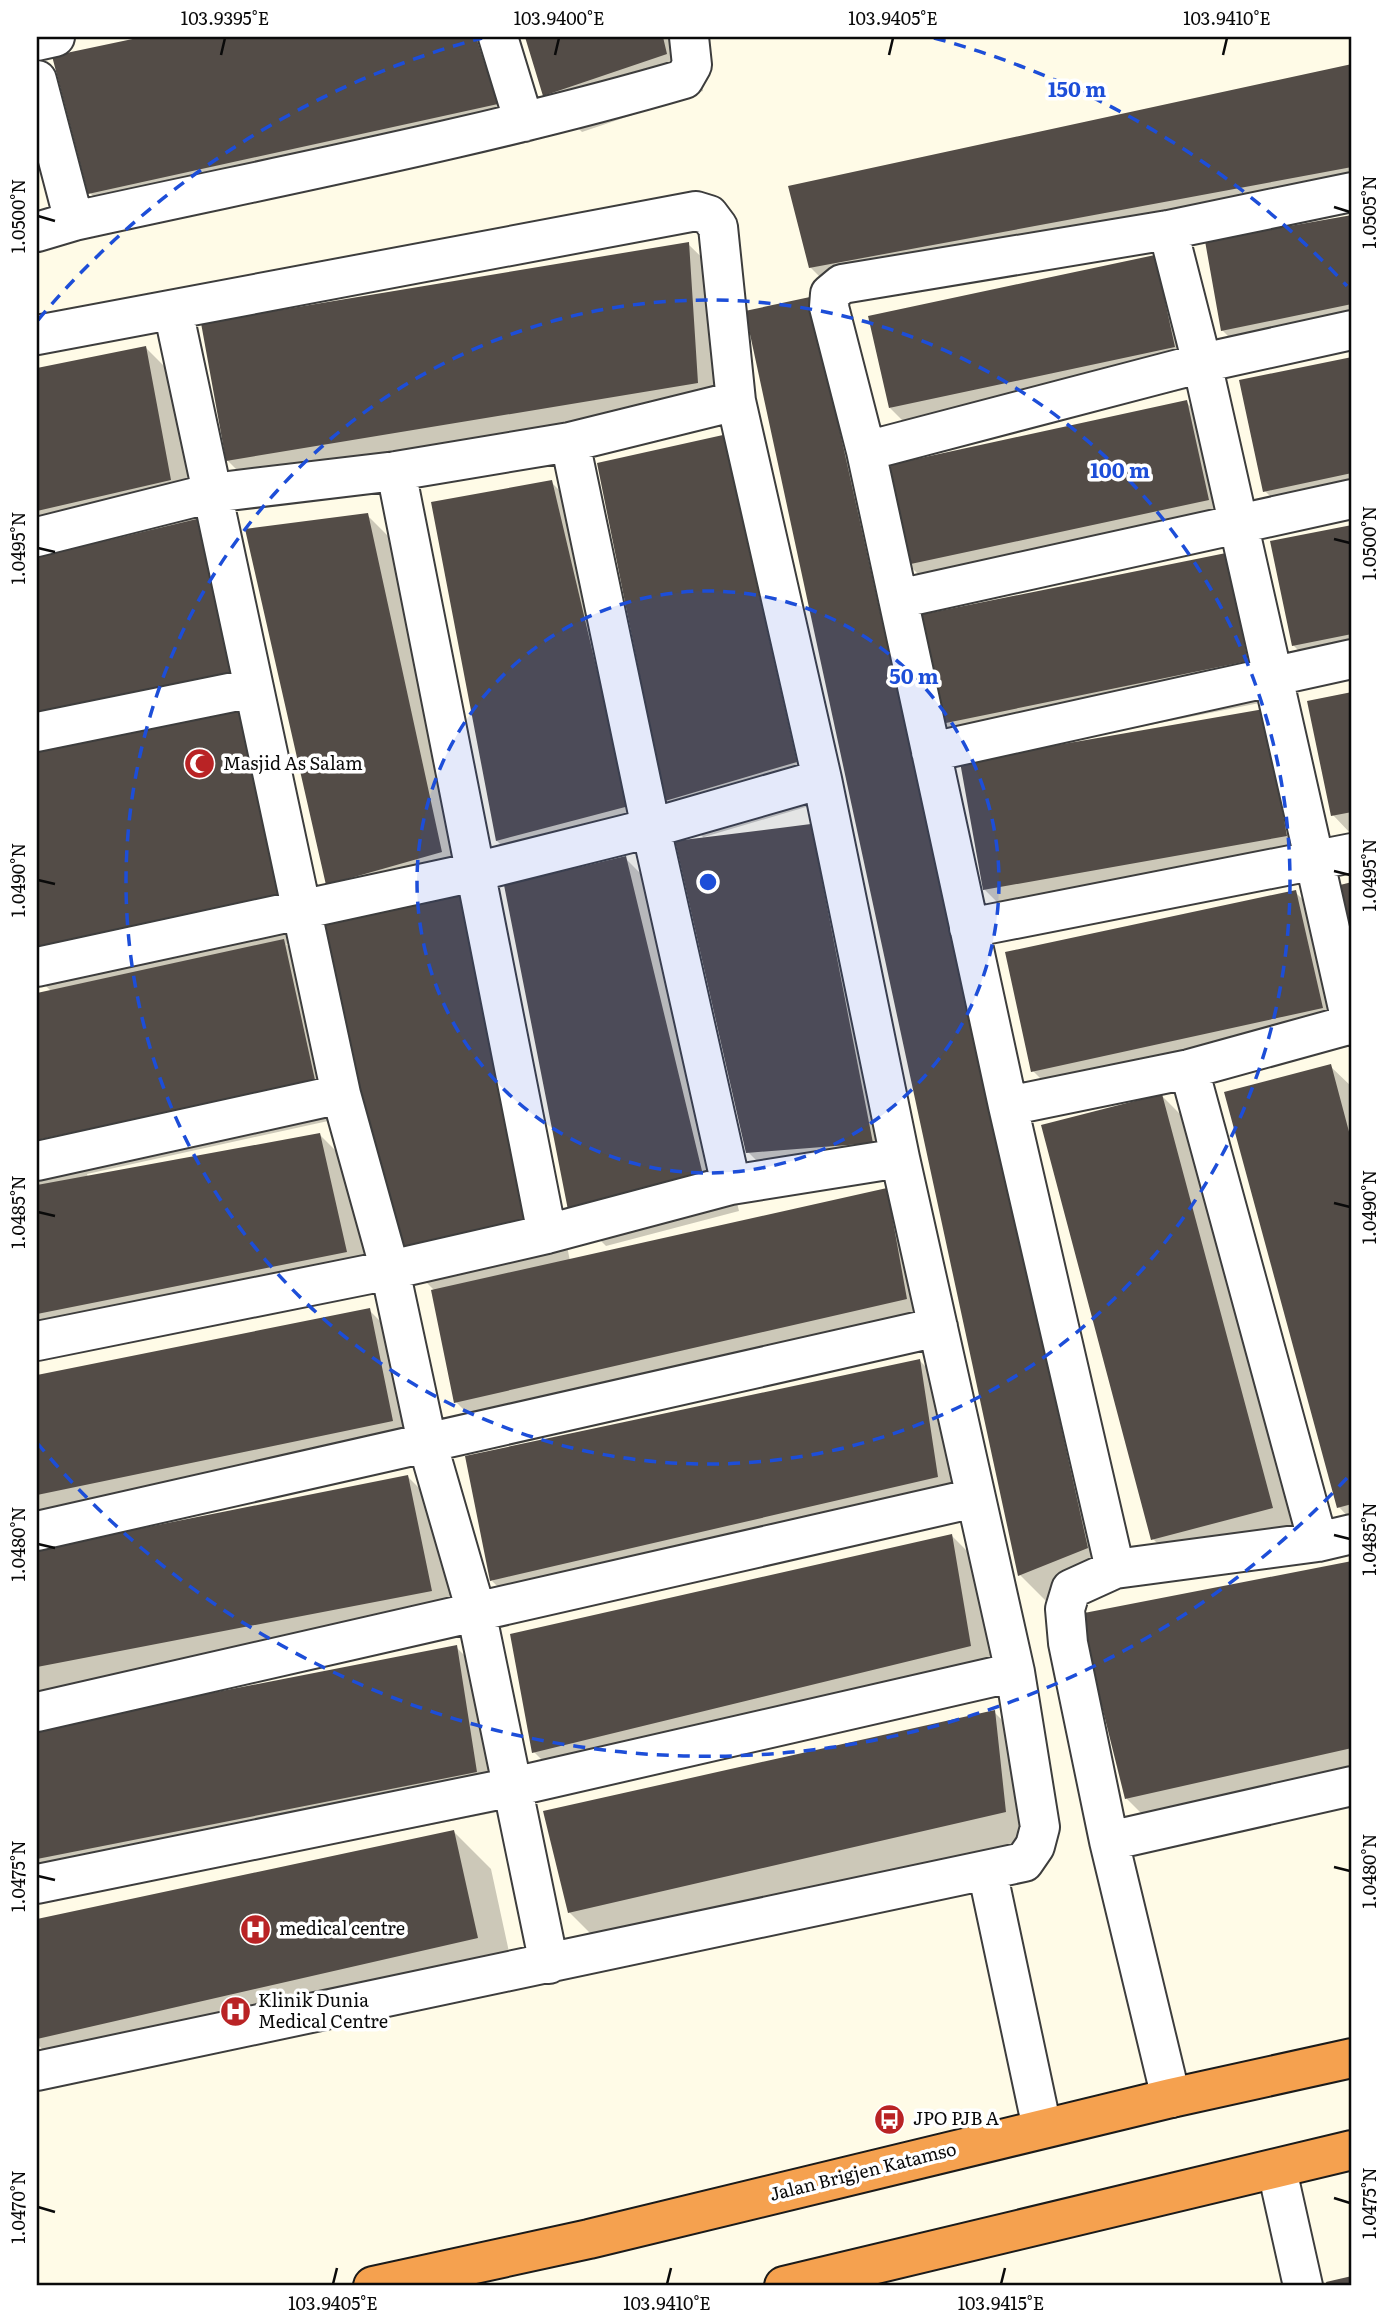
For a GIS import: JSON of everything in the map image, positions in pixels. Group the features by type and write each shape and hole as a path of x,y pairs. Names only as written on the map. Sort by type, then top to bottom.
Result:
{"highway":[{"name":"Jalan Brigjen Katamso","path":"373,2286 589,2239 1171,2098 1352,2058"},
{"path":"785,2286 1278,2170 1352,2150"}],"street":[{"path":"37,41 55,37"},
{"path":"498,37 524,122"},
{"path":"37,232 74,221 524,122 684,79 692,65 689,37"},
{"path":"37,80 74,221"},
{"path":"1115,1569 1008,1106 866,451 829,307 830,294 842,284 1168,230 1352,192"},
{"path":"37,335 696,211 709,215 718,227 736,401 822,779 900,1158 1015,1672 1040,1827 1035,1846 1024,1863 37,2071"},
{"path":"1008,1106 1189,1069 1352,1025 1334,857 1273,675 1202,363 1168,230"},
{"path":"173,310 341,1094 390,1270 427,1442 475,1611 549,1964"},
{"path":"866,451 1202,363 1352,330"},
{"path":"37,537 212,493 396,471 570,442 736,401"},
{"path":"570,442 651,828 731,1185"},
{"path":"396,471 547,1234"},
{"path":"898,599 1352,499"},
{"path":"931,752 1352,659"},
{"path":"37,732 253,688"},
{"path":"37,967 475,872 651,828 822,779"},
{"path":"969,928 1334,857"},
{"path":"1171,2098 1109,1840 1068,1643 1065,1609 1071,1589 1115,1569 1335,1538 1189,1069"},
{"path":"37,1161 341,1094"},
{"path":"37,1341 390,1270 547,1234 731,1185 900,1158"},
{"path":"37,1531 938,1327"},
{"path":"37,1712 975,1498"},
{"path":"37,1884 513,1787 1015,1672"},
{"path":"1109,1840 1352,1786"},
{"path":"987,1870 1042,2129"},
{"path":"1278,2170 1303,2286"}],"building":[{"path":"142,37 476,37 498,104 88,194 52,56"},
{"path":"525,37 663,37 667,54 543,96"},
{"path":"1352,64 1352,167 809,268 788,186"},
{"path":"1352,215 1352,304 1221,331 1205,241"},
{"path":"689,242 698,383 226,461 201,323"},
{"path":"1155,255 1175,347 889,408 868,316"},
{"path":"810,297 1088,1548 1018,1576 745,311"},
{"path":"146,346 171,480 37,511 37,368"},
{"path":"1352,357 1352,473 1263,492 1239,380"},
{"path":"1187,400 1209,500 906,565 884,466"},
{"path":"723,435 797,762 665,801 597,463"},
{"path":"552,480 629,806 496,841 431,502"},
{"path":"368,513 442,852 326,885 245,529"},
{"path":"197,519 231,677 37,715 37,557"},
{"path":"1352,525 1352,634 1292,646 1270,541"},
{"path":"1226,553 1248,661 941,724 919,615"},
{"path":"1352,692 1352,812 1331,816 1307,701"},
{"path":"243,702 285,900 37,949 37,746"},
{"path":"1264,709 1287,836 983,890 960,762"},
{"path":"811,824 873,1143 746,1153 675,841"},
{"path":"626,856 703,1175 568,1210 504,885"},
{"path":"1352,882 1352,936 1351,936 1340,885"},
{"path":"467,889 535,1225 401,1260 319,922"},
{"path":"1296,890 1323,1008 1031,1072 1005,952"},
{"path":"284,939 315,1080 37,1140 37,993"},
{"path":"1331,1064 1352,1143 1352,1504 1337,1508 1224,1092"},
{"path":"1162,1094 1273,1508 1151,1540 1041,1125"},
{"path":"320,1133 347,1252 37,1314 37,1185"},
{"path":"887,1188 907,1299 454,1403 431,1290"},
{"path":"370,1308 393,1421 37,1495 37,1375"},
{"path":"920,1359 938,1477 490,1581 465,1456"},
{"path":"408,1475 432,1591 37,1667 37,1549"},
{"path":"952,1534 971,1646 532,1753 510,1634"},
{"path":"1352,1561 1352,1748 1125,1799 1079,1614"},
{"path":"457,1645 477,1772 37,1859 37,1727"},
{"path":"995,1710 1006,1812 568,1913 543,1811"},
{"name":"medical centre","path":"454,1830 478,1938 37,2039 37,1919"},
{"path":"1352,2276 1352,2286 1327,2286 1326,2282"}],"place":[{"name":"Masjid As Salam","path":"200,764"},
{"name":"medical centre","path":"256,1929"},
{"name":"Klinik Dunia Medical Centre","path":"235,2011"},
{"name":"JPO PJB A","path":"890,2119"}]}
